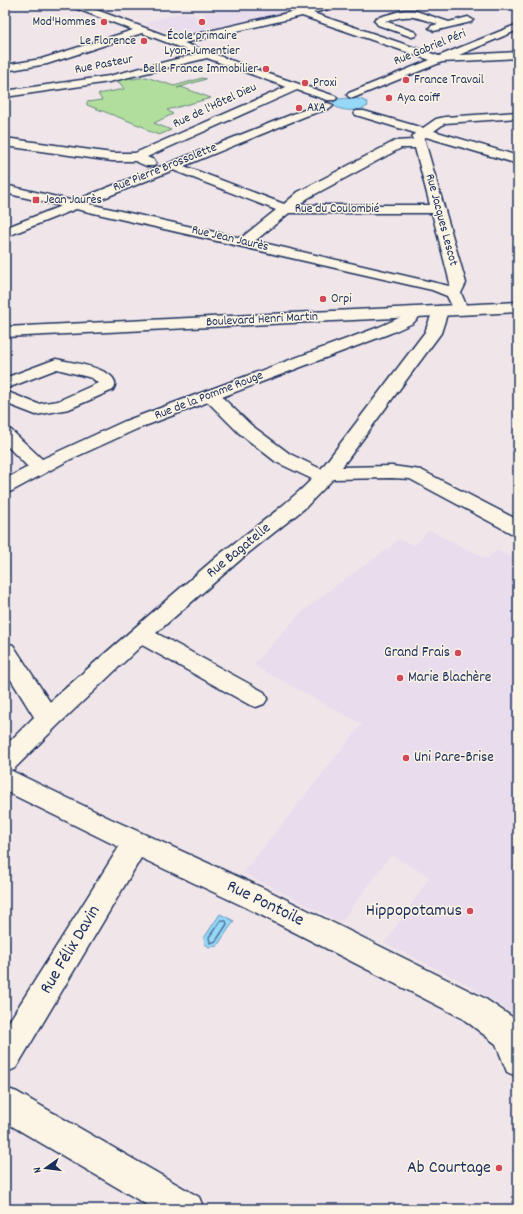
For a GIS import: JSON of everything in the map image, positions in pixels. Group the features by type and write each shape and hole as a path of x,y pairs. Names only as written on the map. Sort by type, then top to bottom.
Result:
{"street":[{"path":"74,5 295,87 331,105 353,95 374,102 372,110 360,113 348,113"},
{"path":"174,42 333,5"},
{"path":"303,13 439,59 518,55"},
{"path":"419,32 382,23 379,20 404,13 413,13 447,24"},
{"path":"385,42 447,24 467,23"},
{"name":"Rue Gabriel Péri","path":"353,95 518,27"},
{"path":"5,68 43,62 143,30"},
{"path":"487,30 502,34"},
{"name":"Rue Pasteur","path":"5,94 76,85 109,79 207,55"},
{"path":"43,62 76,85"},
{"name":"Rue de l'Hôtel Dieu","path":"142,155 295,87"},
{"name":"Rue Pierre Brossolette","path":"5,233 302,114 331,105"},
{"path":"360,113 422,138 518,160"},
{"path":"245,242 303,195 400,144 422,138 440,121 518,115"},
{"path":"427,118 468,130"},
{"name":"Rue Jacques Lescot","path":"422,138 438,209 458,283 453,293"},
{"path":"5,142 112,157 142,155"},
{"name":"Rue du Coulombié","path":"142,155 169,167 286,209 438,209"},
{"name":"Rue Jean Jaurès","path":"5,189 245,242 437,287 453,293"},
{"path":"453,293 460,310"},
{"name":"Boulevard Henri Martin","path":"5,332 518,307"},
{"name":"Rue Bagatelle","path":"5,762 48,719 140,634 239,550 298,504 326,475 433,333 440,311"},
{"name":"Rue de la Pomme Rouge","path":"5,487 62,456 125,428 385,330 407,320 415,313"},
{"path":"5,384 56,364 98,374 107,381 108,386 63,405 36,410 5,396"},
{"path":"210,395 245,428 284,458 326,475 392,472 414,474 518,528"},
{"path":"5,434 40,468"},
{"path":"140,634 256,698"},
{"path":"5,652 48,719"},
{"name":"Rue Pontoile","path":"5,779 136,843 255,898 466,1005 512,1036"},
{"name":"Rue Félix Davin","path":"5,1056 136,843"},
{"path":"512,1036 518,1061"},
{"path":"5,1104 187,1209"}],"shaded area":[{"name":"École primaire Lyon-Jumentier","path":"232,5 319,6 189,36 178,36 145,23 183,12 197,16"},
{"path":"429,530 487,559 497,550 518,560 518,1016 465,983 385,943 430,877 391,855 341,922 243,873 362,724 253,665 299,615 331,589 389,548 398,539 415,545"}],"green space":[{"path":"129,77 133,79 146,77 174,86 202,78 206,79 177,88 181,87 211,98 167,110 173,114 154,123 171,130 159,135 148,131 144,127 87,105 87,102 102,100 98,94 124,89 120,83 113,81"}],"water":[{"path":"339,99 360,99 367,102 368,106 355,110 345,110 333,105 333,102"},
{"path":"220,914 234,921 217,946 209,947 205,944 204,938"}],"place":[{"name":"Mod'Hommes","path":"104,22"},
{"name":"École primaire Lyon-Jumentier","path":"202,22"},
{"name":"Le Florence","path":"144,41"},
{"name":"Belle France Immobilier","path":"266,69"},
{"name":"France Travail","path":"406,80"},
{"name":"Proxi","path":"305,83"},
{"name":"Aya coiff","path":"389,98"},
{"name":"AXA","path":"299,108"},
{"name":"Jean Jaurès","path":"36,200"},
{"name":"Orpi","path":"323,299"},
{"name":"Grand Frais","path":"458,653"},
{"name":"Marie Blachère","path":"400,678"},
{"name":"Uni Pare-Brise","path":"406,758"},
{"name":"Hippopotamus","path":"470,911"},
{"name":"Ab Courtage","path":"499,1168"}]}
